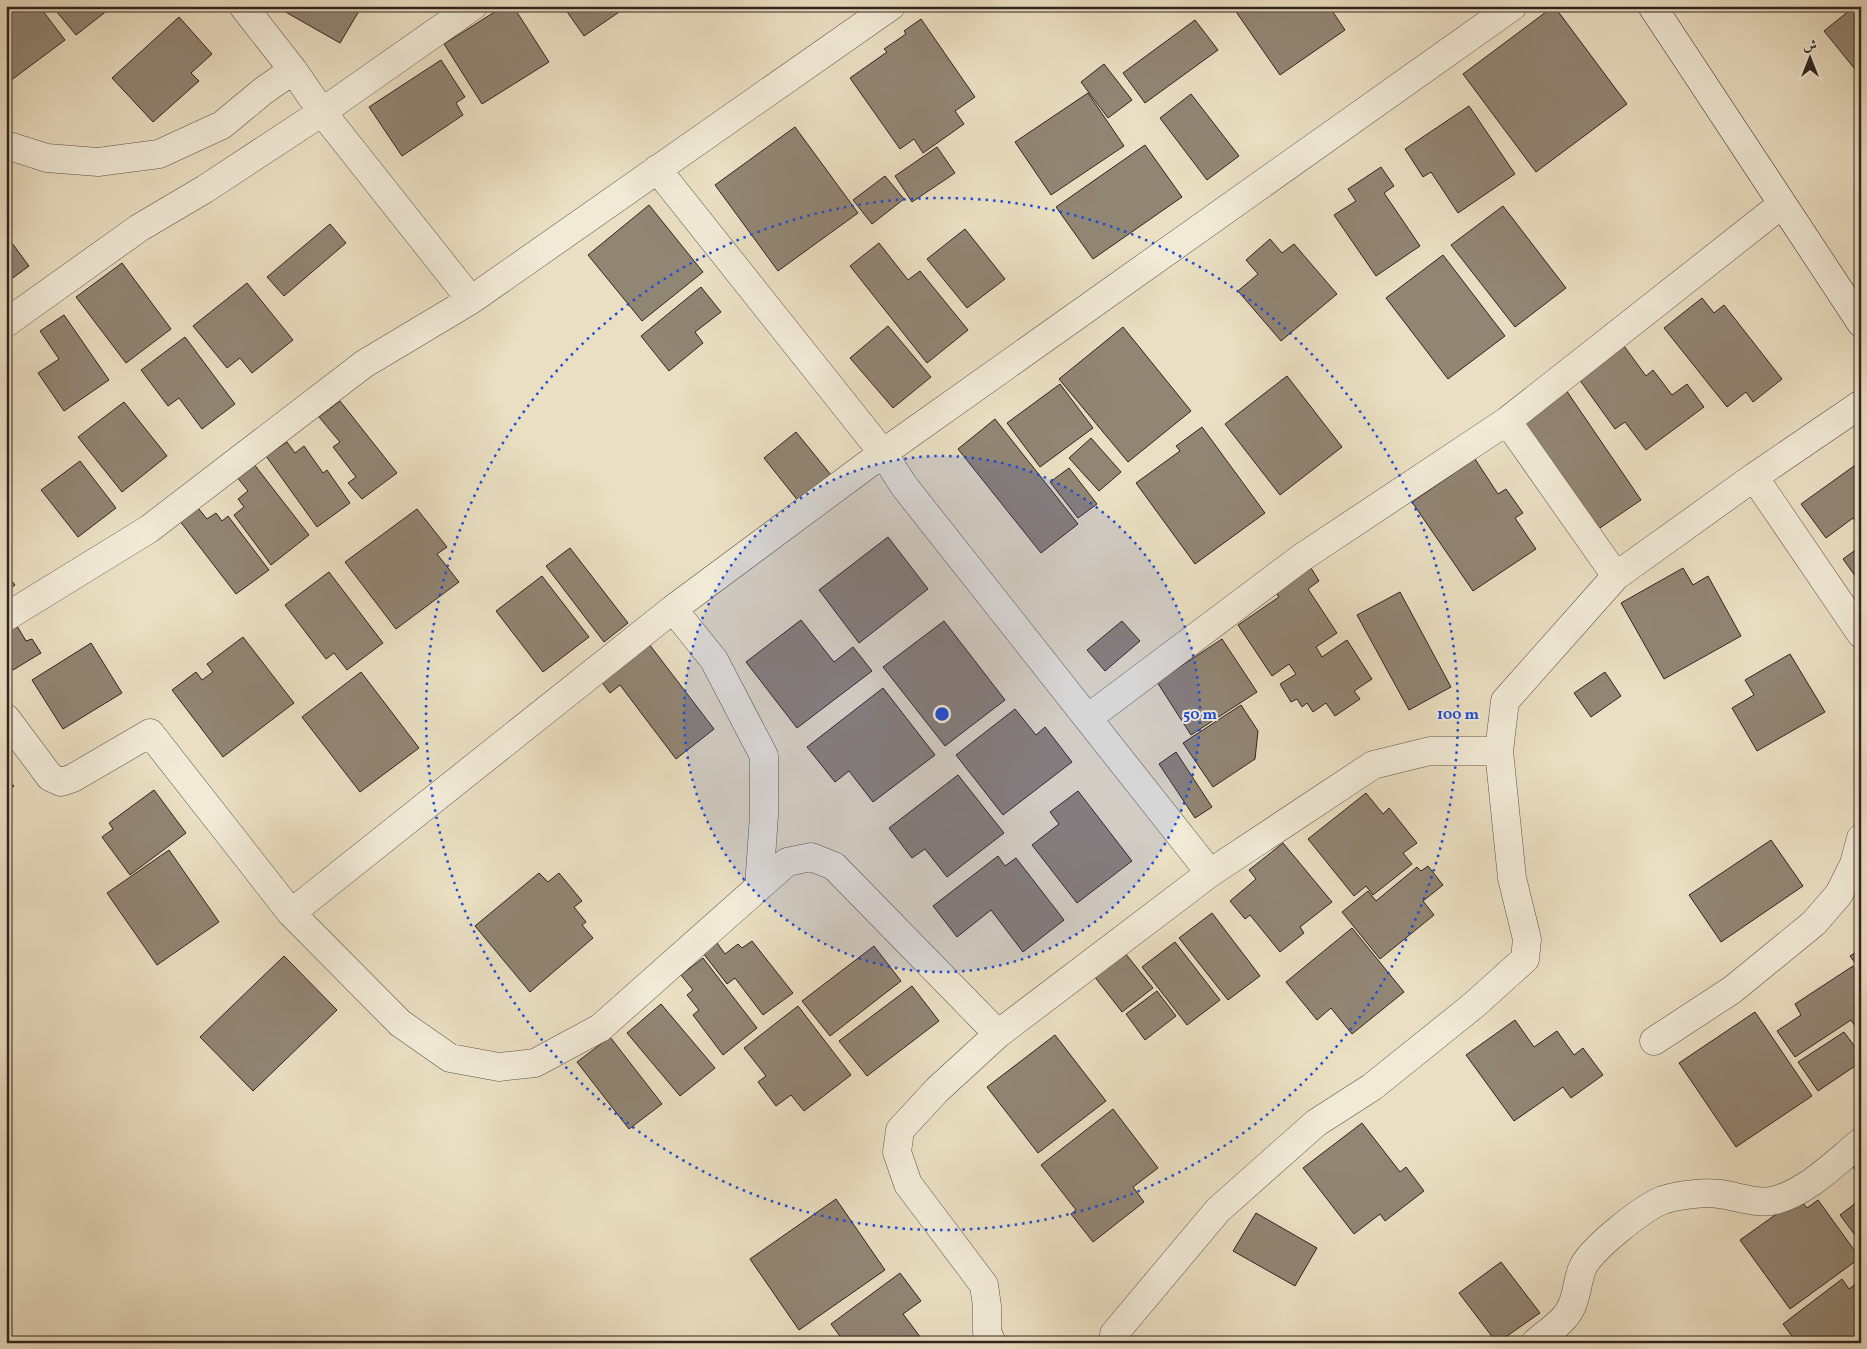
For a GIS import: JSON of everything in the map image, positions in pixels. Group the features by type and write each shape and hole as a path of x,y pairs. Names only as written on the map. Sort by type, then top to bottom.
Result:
{"street":[{"path":"243,6 293,70 322,112 471,300"},
{"path":"6,323 139,228 205,189 322,112 473,6"},
{"path":"6,617 149,529 326,391 364,364 471,300 891,6"},
{"path":"291,913 673,609 883,453 1512,6"},
{"path":"1652,6 1781,205 1861,323"},
{"path":"6,145 47,158 98,162 159,154 222,125 263,91 293,70"},
{"path":"657,169 883,453 904,486 1210,872"},
{"path":"1088,718 1301,558 1508,421 1781,205"},
{"path":"1114,1340 1218,1210 1316,1123 1379,1082 1474,1005 1525,959 1527,939 1512,878 1499,751 1505,701 1616,576 1754,476 1861,404"},
{"path":"1508,421 1616,576"},
{"path":"1754,476 1861,634"},
{"path":"673,609 714,660 764,756 764,815 759,887"},
{"path":"6,718 50,777 61,782 73,778 150,734 291,913 400,1023 450,1058 499,1066 535,1062 600,1028 787,862 811,856 834,866 998,1034"},
{"path":"992,1343 987,1332 987,1306 984,1285 968,1260 908,1184 897,1152 900,1130 937,1090 998,1034 1210,872 1373,765 1430,751 1499,751"},
{"path":"1654,1041 1732,990 1814,923 1839,894 1854,864 1861,838"},
{"path":"1535,1343 1565,1318 1580,1284 1582,1269 1592,1252 1644,1212 1663,1200 1694,1195 1718,1194 1754,1200 1774,1200 1796,1192 1861,1142"}],"building":[{"path":"12,6 39,6 65,40 6,84 6,10"},
{"path":"52,6 113,6 76,35"},
{"path":"275,6 362,6 340,43"},
{"path":"504,6 513,6 549,62 482,104 444,44"},
{"path":"563,6 628,6 584,36"},
{"path":"1232,6 1329,6 1345,30 1280,75"},
{"path":"1554,6 1627,104 1536,172 1463,74"},
{"path":"1855,6 1861,6 1861,62 1854,68 1824,31"},
{"path":"179,17 212,54 191,73 199,81 153,122 112,78"},
{"path":"921,19 975,97 955,111 964,124 923,153 914,139 900,149 850,78 887,52 884,49 906,34 904,31"},
{"path":"1195,20 1218,50 1145,103 1123,73"},
{"path":"441,60 465,97 456,103 463,115 402,156 369,107"},
{"path":"1104,64 1132,100 1108,118 1081,82"},
{"path":"1088,93 1124,146 1051,195 1015,142"},
{"path":"1191,94 1239,156 1207,180 1160,118"},
{"path":"1469,106 1515,174 1458,213 1431,172 1423,177 1405,149"},
{"path":"795,127 858,213 778,271 715,185"},
{"path":"1145,145 1182,197 1093,259 1056,207"},
{"path":"937,147 955,173 912,202 895,176"},
{"path":"1381,167 1394,186 1384,193 1420,246 1376,276 1334,215 1356,201 1348,189"},
{"path":"885,176 904,199 872,224 853,200"},
{"path":"649,205 703,272 642,321 588,255"},
{"path":"1503,206 1566,288 1515,327 1451,245"},
{"path":"330,224 346,243 284,296 267,277"},
{"path":"965,229 1005,279 967,308 927,259"},
{"path":"6,235 29,266 6,283"},
{"path":"1270,239 1282,253 1294,244 1337,294 1281,341 1238,291 1258,274 1246,260"},
{"path":"879,243 908,280 920,271 968,330 927,363 850,266"},
{"path":"1443,255 1505,336 1448,379 1386,298"},
{"path":"122,263 171,329 126,363 76,297"},
{"path":"247,283 293,340 252,373 240,358 227,368 193,326"},
{"path":"701,287 721,312 695,332 703,343 669,371 641,336"},
{"path":"1702,298 1714,313 1724,305 1782,379 1753,402 1746,392 1727,407 1664,328"},
{"path":"64,315 109,380 64,411 38,373 59,359 40,331"},
{"path":"888,326 931,377 893,408 850,358"},
{"path":"1123,327 1191,411 1128,462 1059,379"},
{"path":"185,337 235,404 202,429 179,398 168,406 141,370"},
{"path":"1624,346 1646,376 1653,370 1672,395 1687,384 1704,407 1646,450 1625,422 1615,429 1579,379"},
{"path":"1287,376 1342,447 1280,495 1225,424"},
{"path":"1060,384 1093,428 1040,467 1007,423"},
{"path":"1566,390 1641,500 1594,532 1519,422"},
{"path":"340,401 397,473 362,499 348,483 356,477 333,447 340,442 319,417"},
{"path":"124,402 167,456 122,492 78,437"},
{"path":"995,419 1078,524 1041,553 958,449"},
{"path":"1202,427 1265,513 1195,564 1136,483 1180,451 1176,446"},
{"path":"796,432 831,475 799,502 764,458"},
{"path":"1091,438 1121,472 1099,491 1069,458"},
{"path":"287,442 295,453 304,446 323,473 327,470 350,503 317,527 266,456"},
{"path":"250,459 309,535 271,565 234,515 244,507 238,499 248,491 233,472"},
{"path":"1475,459 1498,494 1506,489 1523,513 1515,518 1536,549 1473,591 1412,502"},
{"path":"80,461 116,508 78,537 41,490"},
{"path":"1861,461 1861,529 1853,518 1826,538 1801,504"},
{"path":"1069,468 1097,504 1078,518 1050,482"},
{"path":"194,503 207,519 216,513 222,521 228,516 269,570 236,594 176,516"},
{"path":"417,509 447,547 437,554 459,582 396,629 345,562"},
{"path":"888,537 928,589 859,643 819,590"},
{"path":"1861,546 1861,584 1843,559"},
{"path":"570,548 628,623 604,642 546,566"},
{"path":"1311,568 1319,581 1308,589 1337,633 1316,647 1322,657 1347,640 1372,679 1354,691 1360,699 1335,716 1326,703 1313,712 1307,703 1302,707 1297,699 1291,702 1280,684 1296,674 1289,664 1272,676 1238,625 1279,597 1275,592"},
{"path":"1683,568 1693,585 1708,576 1741,636 1664,679 1621,603"},
{"path":"329,572 383,643 347,670 334,653 326,659 285,605"},
{"path":"6,574 15,585 6,592"},
{"path":"542,576 589,637 543,672 496,611"},
{"path":"1400,592 1451,687 1409,710 1357,615"},
{"path":"801,620 834,662 853,647 872,671 797,728 746,662"},
{"path":"14,621 26,641 32,639 41,653 13,670 6,658 6,626"},
{"path":"944,621 1005,700 945,746 883,667"},
{"path":"1122,621 1140,641 1105,671 1087,650"},
{"path":"243,637 294,703 223,757 172,690 196,672 202,680 213,672 207,664"},
{"path":"1222,639 1257,692 1191,735 1157,682"},
{"path":"91,643 122,693 63,729 32,680"},
{"path":"649,644 714,729 676,759 620,685 610,693 597,676"},
{"path":"1790,654 1825,712 1757,751 1732,708 1754,695 1745,680"},
{"path":"361,672 419,748 360,792 302,717"},
{"path":"1605,672 1621,696 1591,717 1574,693"},
{"path":"883,688 935,755 873,802 849,771 835,782 807,747"},
{"path":"1241,705 1258,731 1255,759 1213,787 1183,743"},
{"path":"1015,709 1036,735 1045,727 1072,762 1003,815 956,755"},
{"path":"1176,752 1212,807 1195,818 1159,764"},
{"path":"958,775 1004,833 947,877 925,849 912,858 889,828"},
{"path":"6,777 14,786 6,792"},
{"path":"154,790 186,833 130,875 102,837 113,829 109,823"},
{"path":"1078,791 1132,861 1077,903 1032,845 1059,824 1050,812"},
{"path":"1366,793 1383,814 1389,808 1417,843 1403,853 1412,864 1373,895 1366,886 1354,896 1308,839"},
{"path":"1771,840 1803,886 1721,942 1689,895"},
{"path":"1283,843 1332,902 1300,927 1304,933 1280,952 1250,915 1245,919 1230,901 1256,879 1249,870"},
{"path":"169,850 219,922 157,965 107,893"},
{"path":"998,856 1005,866 1016,858 1064,920 1023,952 991,910 957,937 933,906"},
{"path":"1428,866 1443,885 1423,901 1434,915 1380,959 1342,912 1368,891 1376,901 1417,867 1421,871"},
{"path":"539,873 548,882 559,873 582,901 574,907 586,922 582,925 593,938 530,992 475,926"},
{"path":"1212,913 1260,976 1228,1000 1179,938"},
{"path":"1352,928 1404,992 1352,1034 1331,1008 1317,1020 1286,982"},
{"path":"752,941 793,993 763,1015 735,978 727,984 703,953 717,943 725,954 738,944 742,948"},
{"path":"1175,942 1220,1000 1187,1025 1142,967"},
{"path":"874,946 901,981 830,1036 802,1001"},
{"path":"1861,949 1861,971 1850,956"},
{"path":"1125,953 1153,988 1122,1012 1094,976"},
{"path":"284,956 337,1010 253,1091 200,1037"},
{"path":"703,958 757,1028 723,1055 693,1015 699,1010 687,995 693,990 681,975"},
{"path":"1853,966 1861,978 1861,1035 1851,1020 1795,1057 1777,1031 1801,1015 1795,1004"},
{"path":"912,986 939,1021 867,1076 839,1041"},
{"path":"1157,991 1176,1016 1145,1040 1126,1014"},
{"path":"661,1004 715,1068 680,1096 627,1033"},
{"path":"798,1006 851,1075 804,1111 791,1095 776,1106 758,1082 766,1076 744,1048"},
{"path":"1755,1012 1812,1096 1736,1147 1679,1063"},
{"path":"1515,1020 1534,1047 1557,1031 1574,1055 1583,1048 1603,1075 1571,1098 1563,1087 1514,1121 1466,1055"},
{"path":"1844,1032 1861,1055 1861,1062 1818,1091 1798,1062"},
{"path":"1055,1035 1106,1101 1038,1153 987,1087"},
{"path":"610,1037 662,1104 629,1129 577,1062"},
{"path":"1113,1109 1158,1168 1133,1187 1144,1202 1093,1242 1071,1214 1076,1210 1041,1165"},
{"path":"1362,1123 1400,1172 1406,1167 1424,1191 1385,1221 1380,1214 1354,1234 1303,1168"},
{"path":"1861,1155 1861,1177 1850,1163"},
{"path":"1799,1198 1807,1208 1818,1200 1860,1258 1790,1309 1740,1240"},
{"path":"836,1199 885,1270 799,1330 750,1259"},
{"path":"1861,1199 1861,1243 1840,1215"},
{"path":"1256,1213 1317,1248 1295,1286 1233,1251"},
{"path":"1501,1262 1540,1313 1497,1343 1459,1293"},
{"path":"900,1273 921,1301 903,1314 924,1342 845,1343 831,1324"},
{"path":"1842,1279 1849,1289 1861,1280 1861,1343 1797,1343 1783,1324"}]}
